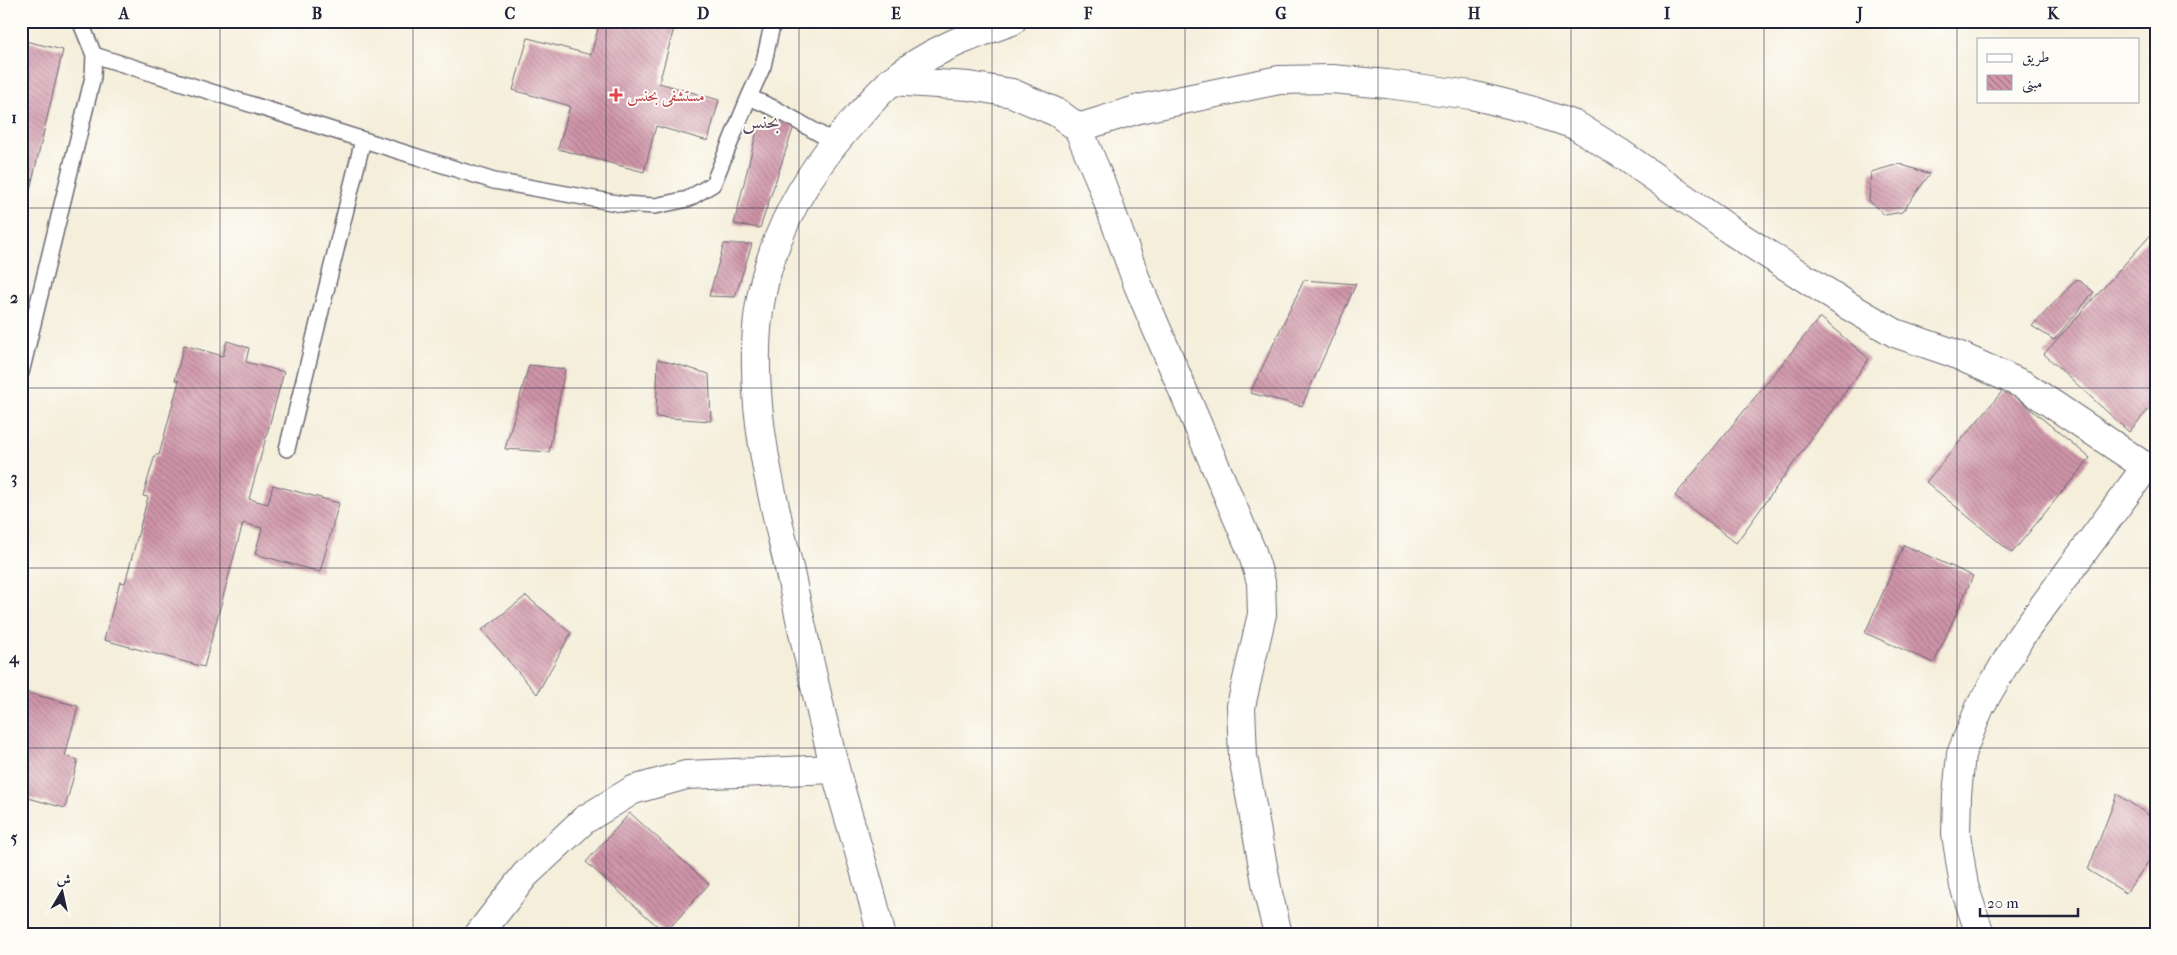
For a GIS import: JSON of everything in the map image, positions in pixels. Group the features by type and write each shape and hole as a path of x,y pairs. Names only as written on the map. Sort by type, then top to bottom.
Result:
{"street":[{"path":"881,934 835,770 766,472 759,406 756,350 760,303 771,254 792,209 818,163 834,142 891,82 927,57 960,39 1012,21"},
{"path":"1078,128 1139,109 1279,80 1332,80 1387,84 1471,95 1524,108 1574,125 1620,153 1733,232 1847,305 1895,332 1953,353 2024,385 2151,466 2021,636 1980,707 1961,754 1956,794 1956,834 1964,886 1980,934"},
{"path":"891,82 969,86 1012,94 1058,113 1078,128 1100,180 1138,285 1252,552 1261,582 1262,614 1240,706 1243,757 1278,934"},
{"path":"479,934 525,875 584,820 632,790 686,775 835,770"}],"lane":[{"path":"21,373 93,76 94,55 80,21"},
{"path":"94,55 494,181 622,204 655,206 688,199 712,184 763,66 773,21"},
{"path":"750,97 776,108 834,142"},
{"path":"287,449 363,140"}],"building":[{"name":"مستشفى بحنس","path":"600,21 676,21 659,83 719,100 708,141 656,126 644,172 558,149 570,106 513,90 528,38 591,55"},
{"path":"21,40 63,50 22,224 21,224"},
{"path":"796,120 760,228 734,224 758,126"},
{"path":"1899,164 1930,174 1902,212 1885,215 1869,201 1871,172"},
{"path":"2156,229 2156,401 2129,432 2044,354"},
{"path":"724,244 752,244 735,297 709,296"},
{"path":"2077,279 2094,292 2054,340 2032,326"},
{"path":"1304,280 1356,284 1302,406 1250,393"},
{"path":"1820,317 1869,359 1736,543 1675,496"},
{"path":"227,341 249,348 246,362 284,372 249,499 268,504 273,485 339,503 320,572 255,554 262,528 243,523 204,667 104,640 120,582 125,583 148,497 143,496 155,455 159,455 179,381 175,380 184,345 223,356"},
{"path":"658,359 709,374 711,421 656,417"},
{"path":"529,365 565,369 549,452 505,449"},
{"path":"2005,388 2090,458 2012,553 1926,482"},
{"path":"1904,545 1973,576 1934,663 1865,633"},
{"path":"526,596 571,633 537,694 482,630"},
{"path":"21,691 78,706 65,756 78,760 65,808 21,796"},
{"path":"2117,794 2156,820 2156,851 2126,893 2088,870"},
{"path":"630,813 709,884 665,933 586,862"}],"place":[{"name":"مستشفى بحنس","path":"616,95"}],"district":[{"name":"بحنس","path":"761,121"}]}
